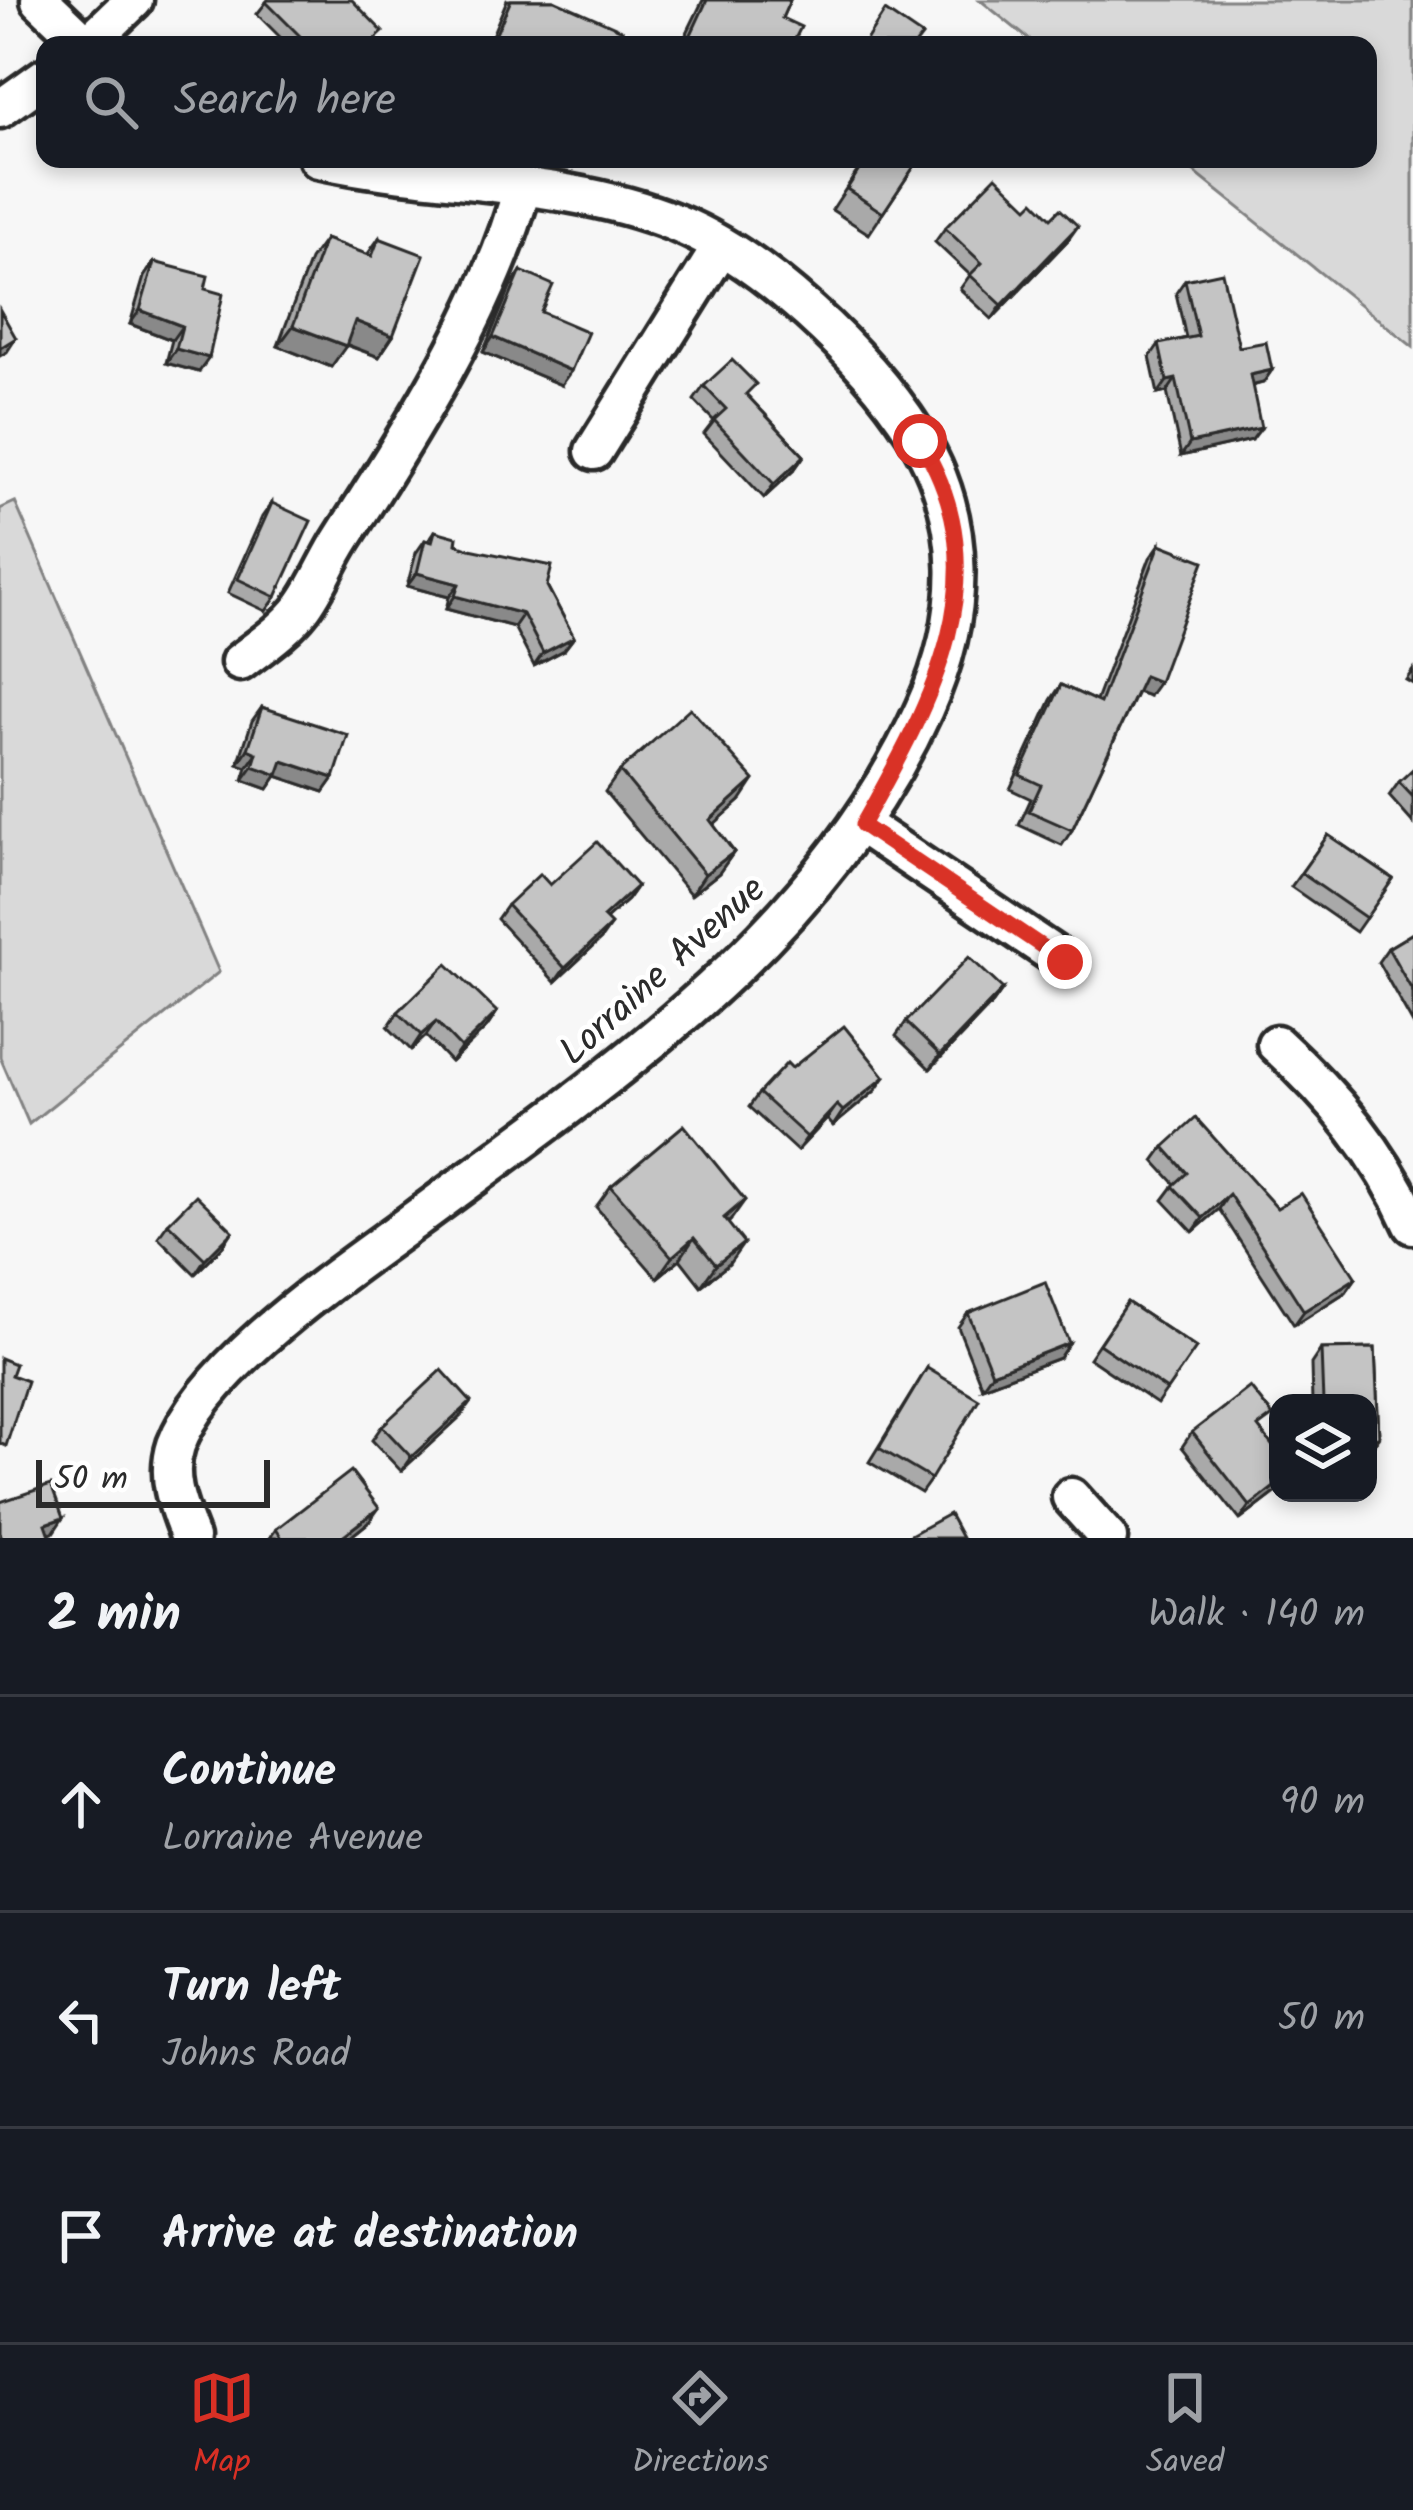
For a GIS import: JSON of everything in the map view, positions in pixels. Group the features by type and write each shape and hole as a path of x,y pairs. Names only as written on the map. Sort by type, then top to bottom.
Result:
{"street":[{"path":"40,0 78,36"},
{"path":"96,36 134,0"},
{"path":"0,110 36,84"},
{"name":"Lorraine Avenue","path":"190,1538 175,1499 172,1469 176,1447 200,1403 299,1308 589,1091 744,960 830,868 862,825 910,740 946,656 956,605 954,531 925,448 875,377 834,334 721,247 678,224 608,200 363,168"},
{"path":"240,662 283,630 304,606 408,435 508,243 522,188"},
{"path":"594,451 721,247"},
{"path":"862,825 1065,962"},
{"path":"1276,1044 1344,1112 1372,1150 1413,1226"},
{"path":"1071,1496 1108,1538"}],"shaded area":[{"path":"980,0 1413,0 1413,347 1189,168 1377,168 1377,36 1025,36"},
{"path":"15,502 219,972 29,1124 0,1057 0,509"}],"building":[{"path":"352,0 383,32 379,36 300,36 266,2"},
{"path":"511,0 554,0 622,30 620,36 495,36"},
{"path":"707,0 790,0 782,18 801,27 796,36 690,36"},
{"path":"885,11 922,36 869,36"},
{"path":"860,168 913,168 883,213 847,189"},
{"path":"996,176 1028,207 1034,201 1051,218 1060,209 1078,226 1002,305 970,275 982,263 945,228"},
{"path":"379,238 424,255 393,336 355,321 346,346 293,326 325,239 372,256"},
{"path":"154,262 208,276 205,289 223,294 209,358 176,349 182,326 140,310"},
{"path":"521,271 553,285 541,312 588,332 571,371 493,337"},
{"path":"1222,272 1239,347 1266,342 1272,370 1250,375 1261,428 1190,443 1176,379 1167,381 1159,344 1198,336 1185,280"},
{"path":"0,310 16,338 0,348"},
{"path":"732,360 756,384 746,394 804,456 774,484 714,420 726,409 704,386"},
{"path":"272,503 311,521 276,597 238,579"},
{"path":"435,531 457,537 456,544 470,549 552,566 547,586 574,637 543,653 523,614 455,596 459,584 417,573 425,540 432,542"},
{"path":"1160,544 1204,561 1159,682 1144,676 1072,830 1029,811 1041,785 1020,775 1061,685 1100,703"},
{"path":"262,707 348,735 334,778 283,761 278,775 253,766 257,753 248,749"},
{"path":"690,708 754,780 710,820 734,852 705,874 620,771"},
{"path":"1413,769 1413,797 1399,782"},
{"path":"1328,835 1393,879 1366,918 1301,873"},
{"path":"597,842 637,886 603,917 611,925 565,968 507,905 540,874 550,885"},
{"path":"1413,933 1413,992 1388,948"},
{"path":"969,957 1003,989 940,1055 906,1022"},
{"path":"447,964 497,1012 461,1048 436,1022 421,1035 398,1012"},
{"path":"844,1026 885,1077 843,1111 837,1105 807,1137 759,1093 787,1063 792,1068"},
{"path":"1196,1118 1277,1208 1301,1193 1356,1278 1304,1311 1229,1194 1203,1218 1173,1186 1187,1173 1164,1147"},
{"path":"684,1125 745,1200 724,1218 744,1243 716,1265 694,1238 672,1257 611,1186"},
{"path":"196,1195 233,1231 205,1259 168,1223"},
{"path":"1045,1282 1069,1343 992,1373 968,1313"},
{"path":"1127,1302 1196,1348 1167,1390 1099,1344"},
{"path":"1375,1348 1379,1437 1377,1394 1323,1394 1321,1349"},
{"path":"0,1358 15,1364 11,1375 27,1381 6,1446 0,1443"},
{"path":"927,1368 979,1399 931,1479 879,1448"},
{"path":"442,1370 471,1402 411,1457 382,1426"},
{"path":"1250,1387 1269,1411 1269,1419 1258,1427 1269,1441 1269,1491 1250,1506 1192,1432"},
{"path":"351,1471 379,1508 340,1538 282,1538 276,1529"},
{"path":"51,1485 63,1518 46,1524 51,1538 0,1538 0,1502"},
{"path":"949,1514 962,1538 905,1538"}],"route":[{"path":"920,441 943,490 954,531 956,605 946,656 932,692 862,825 1065,962"}]}
